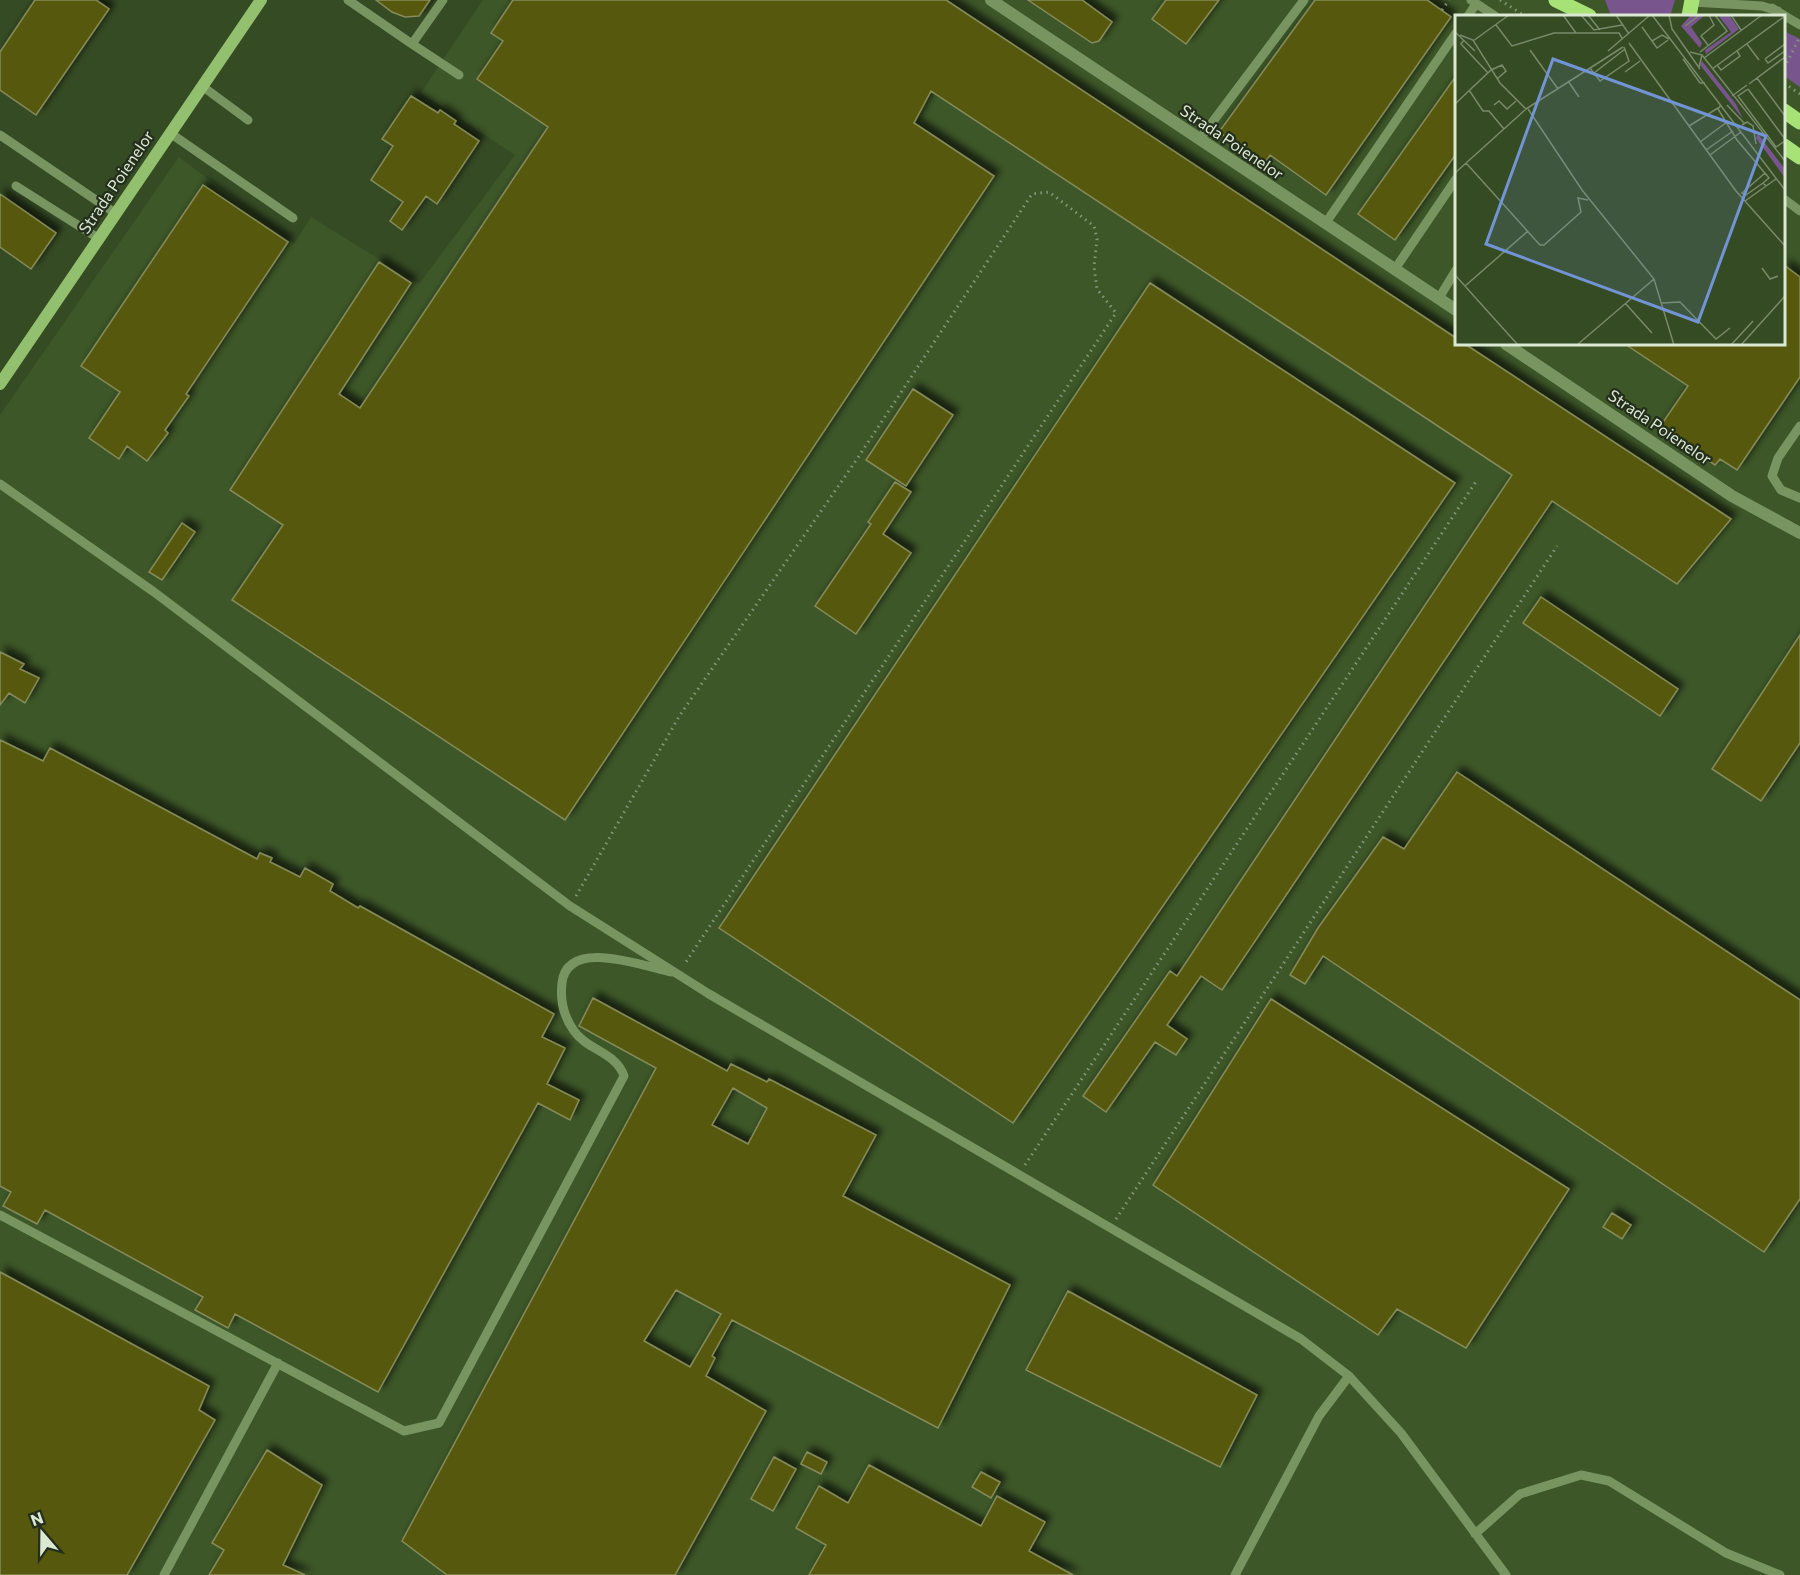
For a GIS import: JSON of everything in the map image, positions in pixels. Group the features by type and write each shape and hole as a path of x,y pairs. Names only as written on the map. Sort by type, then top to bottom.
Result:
{"main road":[{"name":"Strada Poienelor","path":"0,384 261,0"},
{"path":"1556,0 1588,15"},
{"path":"1588,0 1590,15"},
{"path":"1785,112 1800,122"},
{"path":"1785,147 1800,157"}],"street":[{"name":"Strada Poienelor","path":"991,0 1455,309"},
{"name":"Strada Poienelor","path":"1507,345 1732,496 1800,533"}],"lane":[{"path":"348,0 459,75"},
{"path":"412,44 443,0"},
{"path":"1199,140 1304,0"},
{"path":"1760,0 1784,15"},
{"path":"1474,2 1494,15"},
{"path":"1692,9 1762,6 1778,11"},
{"path":"1785,15 1800,25"},
{"path":"1325,224 1455,34"},
{"path":"202,86 248,120"},
{"path":"170,133 293,218"},
{"path":"0,135 115,213"},
{"path":"1395,269 1455,180"},
{"path":"16,186 98,238"},
{"path":"1785,200 1800,211"},
{"path":"1439,298 1455,272"},
{"path":"1800,426 1778,458 1772,476 1781,490 1800,498"},
{"path":"0,484 154,592 570,906 678,974 1301,1339 1349,1376 1401,1433 1506,1575"},
{"path":"0,1215 404,1431 439,1423 624,1076 615,1061 587,1045 574,1031 566,1016 560,995 563,975 576,962 599,956 678,974"},
{"path":"164,1575 278,1363"},
{"path":"1235,1575 1319,1416 1349,1376"},
{"path":"1475,1534 1520,1494 1581,1475 1609,1481 1725,1552 1780,1575"}],"path":[{"path":"1442,10 1449,0"},
{"path":"1500,0 1523,15"},
{"path":"1785,66 1800,37"},
{"path":"1785,84 1800,94"},
{"path":"570,906 680,715 855,462 1032,194 1049,192 1094,226 1097,239 1094,267 1098,289 1116,313 678,974"},
{"path":"1019,1174 1477,480"},
{"path":"1110,1228 1557,546"}],"shaded area":[{"path":"483,0 1800,0 1800,1575 0,1575 0,415 179,157 294,244 311,217 419,284 515,155 421,93"},
{"path":"1605,0 1675,0 1670,15 1611,15"},
{"path":"1785,32 1800,39 1800,87 1785,77"}],"building":[{"path":"35,0 96,0 109,9 36,115 0,90 0,52"},
{"path":"376,0 430,0 419,16 405,17 392,12"},
{"path":"513,0 946,0 1455,337 1455,345 1467,345 1731,519 1677,584 1552,501 1222,990 1201,976 1167,1025 1187,1039 1176,1055 1155,1042 1106,1112 1083,1096 1170,971 1177,976 1512,475 931,91 914,123 994,176 565,820 232,600 283,525 230,490 379,262 411,283 339,394 360,408 548,127 477,79 503,41 491,33"},
{"path":"1028,0 1082,0 1112,22 1099,41 1092,43"},
{"path":"1166,0 1219,0 1186,44 1152,19"},
{"path":"1315,0 1427,0 1451,17 1326,195 1270,155 1264,164 1219,132"},
{"path":"1455,77 1455,155 1395,240 1358,214"},
{"path":"411,96 438,113 440,110 456,121 454,124 479,141 437,204 426,196 402,230 390,221 403,202 371,180 393,146 382,139"},
{"path":"203,185 288,242 186,394 189,396 165,430 168,433 147,461 127,446 119,459 89,438 120,392 81,366"},
{"path":"0,194 56,233 31,269 0,247"},
{"path":"1785,266 1800,277 1800,377 1737,470 1720,459 1715,465 1659,428 1688,386 1626,345 1785,345"},
{"path":"1150,283 1455,483 1013,1123 719,928"},
{"path":"913,389 953,415 906,486 866,460"},
{"path":"895,482 911,492 883,534 911,553 856,634 815,606 871,524 868,522"},
{"path":"182,523 195,532 162,580 149,572"},
{"path":"1541,597 1678,689 1660,716 1523,623"},
{"path":"1800,635 1800,743 1761,801 1712,769"},
{"path":"0,652 24,664 20,669 39,678 25,703 9,693 0,705"},
{"path":"0,740 43,761 50,748 257,859 260,853 272,858 270,862 300,877 305,868 333,884 330,891 358,908 360,906 554,1014 542,1037 565,1048 547,1084 579,1100 570,1120 538,1103 378,1392 235,1314 228,1328 195,1310 203,1297 45,1210 37,1224 3,1206 11,1192 0,1186"},
{"path":"1457,772 1800,1000 1800,1199 1764,1252 1323,956 1305,984 1290,975 1318,928 1383,837 1404,849"},
{"path":"593,998 727,1071 731,1064 767,1082 769,1079 876,1135 843,1196 1010,1285 938,1428 732,1320 712,1356 715,1358 706,1376 766,1411 675,1575 447,1575 402,1541 656,1068 579,1026","holes":["733,1088 767,1108 748,1144 712,1125","676,1290 721,1314 690,1367 644,1341"]},
{"path":"1271,999 1569,1189 1466,1348 1397,1309 1378,1335 1153,1185"},
{"path":"1612,1213 1631,1225 1622,1239 1603,1227"},
{"path":"0,1272 209,1386 199,1410 215,1420 127,1575 0,1575"},
{"path":"1068,1291 1257,1395 1220,1467 1026,1370"},
{"path":"267,1450 322,1485 283,1565 305,1575 209,1575 224,1550 212,1543"},
{"path":"807,1452 827,1462 821,1474 801,1464"},
{"path":"774,1457 796,1469 773,1511 751,1499"},
{"path":"869,1465 981,1526 997,1496 1045,1522 1029,1551 1073,1575 809,1575 826,1545 796,1528 819,1486 848,1503"},
{"path":"981,1472 1000,1482 991,1498 972,1487"}]}
